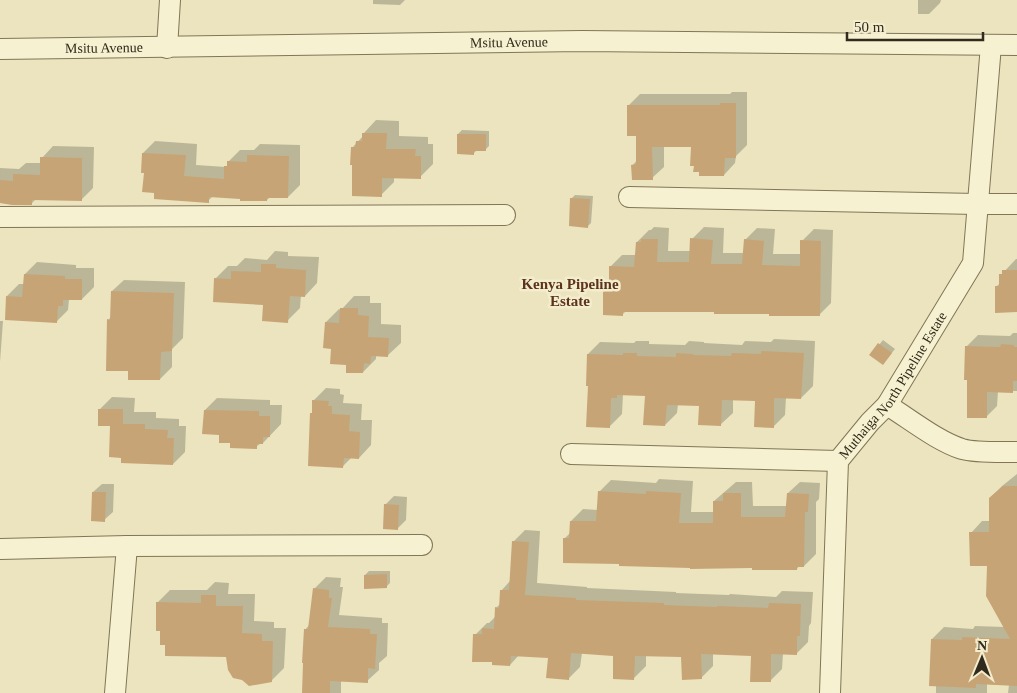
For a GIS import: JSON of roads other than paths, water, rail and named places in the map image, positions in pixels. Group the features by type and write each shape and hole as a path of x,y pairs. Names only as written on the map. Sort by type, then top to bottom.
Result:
{"street":[{"path":"167,48 170,0"},
{"name":"Msitu Avenue","path":"0,49 582,41 1017,45"},
{"name":"Muthaiga North Pipeline Estate","path":"830,693 838,461 870,422 888,405 973,263 991,45"},
{"path":"629,197 1017,204"},
{"path":"0,217 505,215"},
{"path":"888,405 940,439 964,449 1017,452"},
{"path":"571,454 838,461"},
{"path":"0,549 127,546 422,545"},
{"path":"115,693 127,546"}],"district":[{"name":"Kenya Pipeline Estate","path":"570,292"}]}
